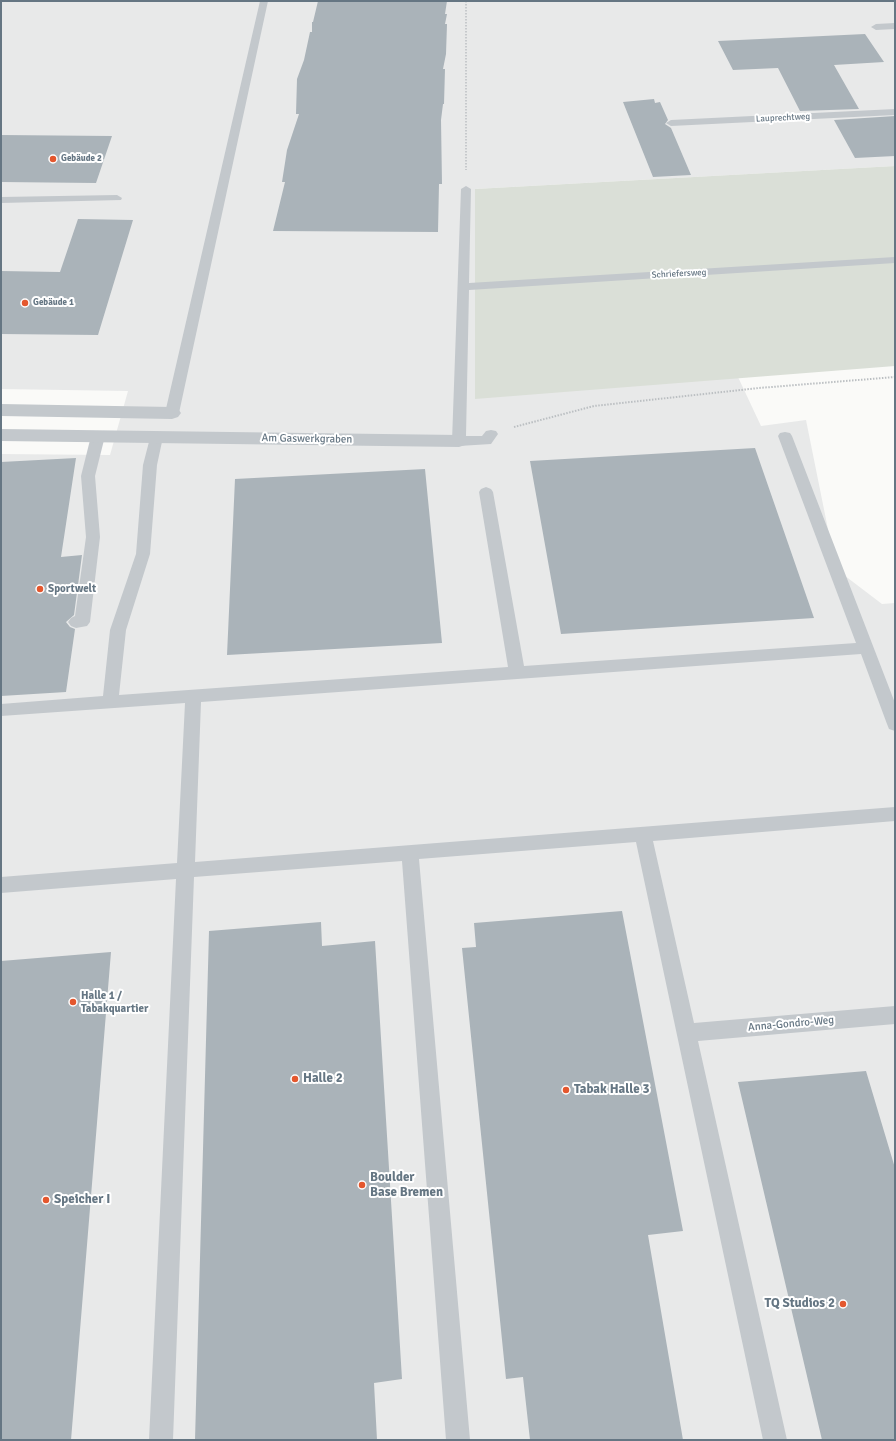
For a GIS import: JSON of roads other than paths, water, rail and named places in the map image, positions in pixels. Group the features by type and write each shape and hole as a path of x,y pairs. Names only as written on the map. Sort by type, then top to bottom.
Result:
{"street":[{"path":"1,410 172,413"},
{"path":"156,437 172,413"},
{"name":"Am Gaswerkgraben","path":"1,435 459,441"}],"lane":[{"path":"172,413 186,356 264,1"},
{"path":"876,27 895,26"},
{"name":"Lauprechtweg","path":"671,124 895,112"},
{"path":"466,189 459,441 486,441 491,434"},
{"path":"1,200 116,198"},
{"name":"Schriefersweg","path":"463,287 895,260"},
{"path":"76,622 82,622 93,537 88,476 98,436"},
{"path":"784,436 895,724"},
{"path":"110,702 118,630 143,554 150,465 156,437"},
{"path":"486,492 517,673"},
{"path":"1,710 866,648"},
{"path":"161,1440 193,696"},
{"path":"1,885 895,814"},
{"path":"644,834 775,1440"},
{"path":"410,852 458,1440"},
{"name":"Anna-Gondro-Weg","path":"687,1033 895,1015"}],"place":[{"name":"Gebäude 2","path":"53,159"},
{"name":"Gebäude 1","path":"25,303"},
{"name":"Sportwelt","path":"40,589"},
{"name":"Halle 1 / Tabakquartier","path":"73,1002"},
{"name":"Halle 2","path":"295,1079"},
{"name":"Tabak Halle 3","path":"566,1090"},
{"name":"Boulder Base Bremen","path":"362,1185"},
{"name":"Speicher I","path":"46,1200"},
{"name":"TQ Studios 2","path":"843,1304"}]}
